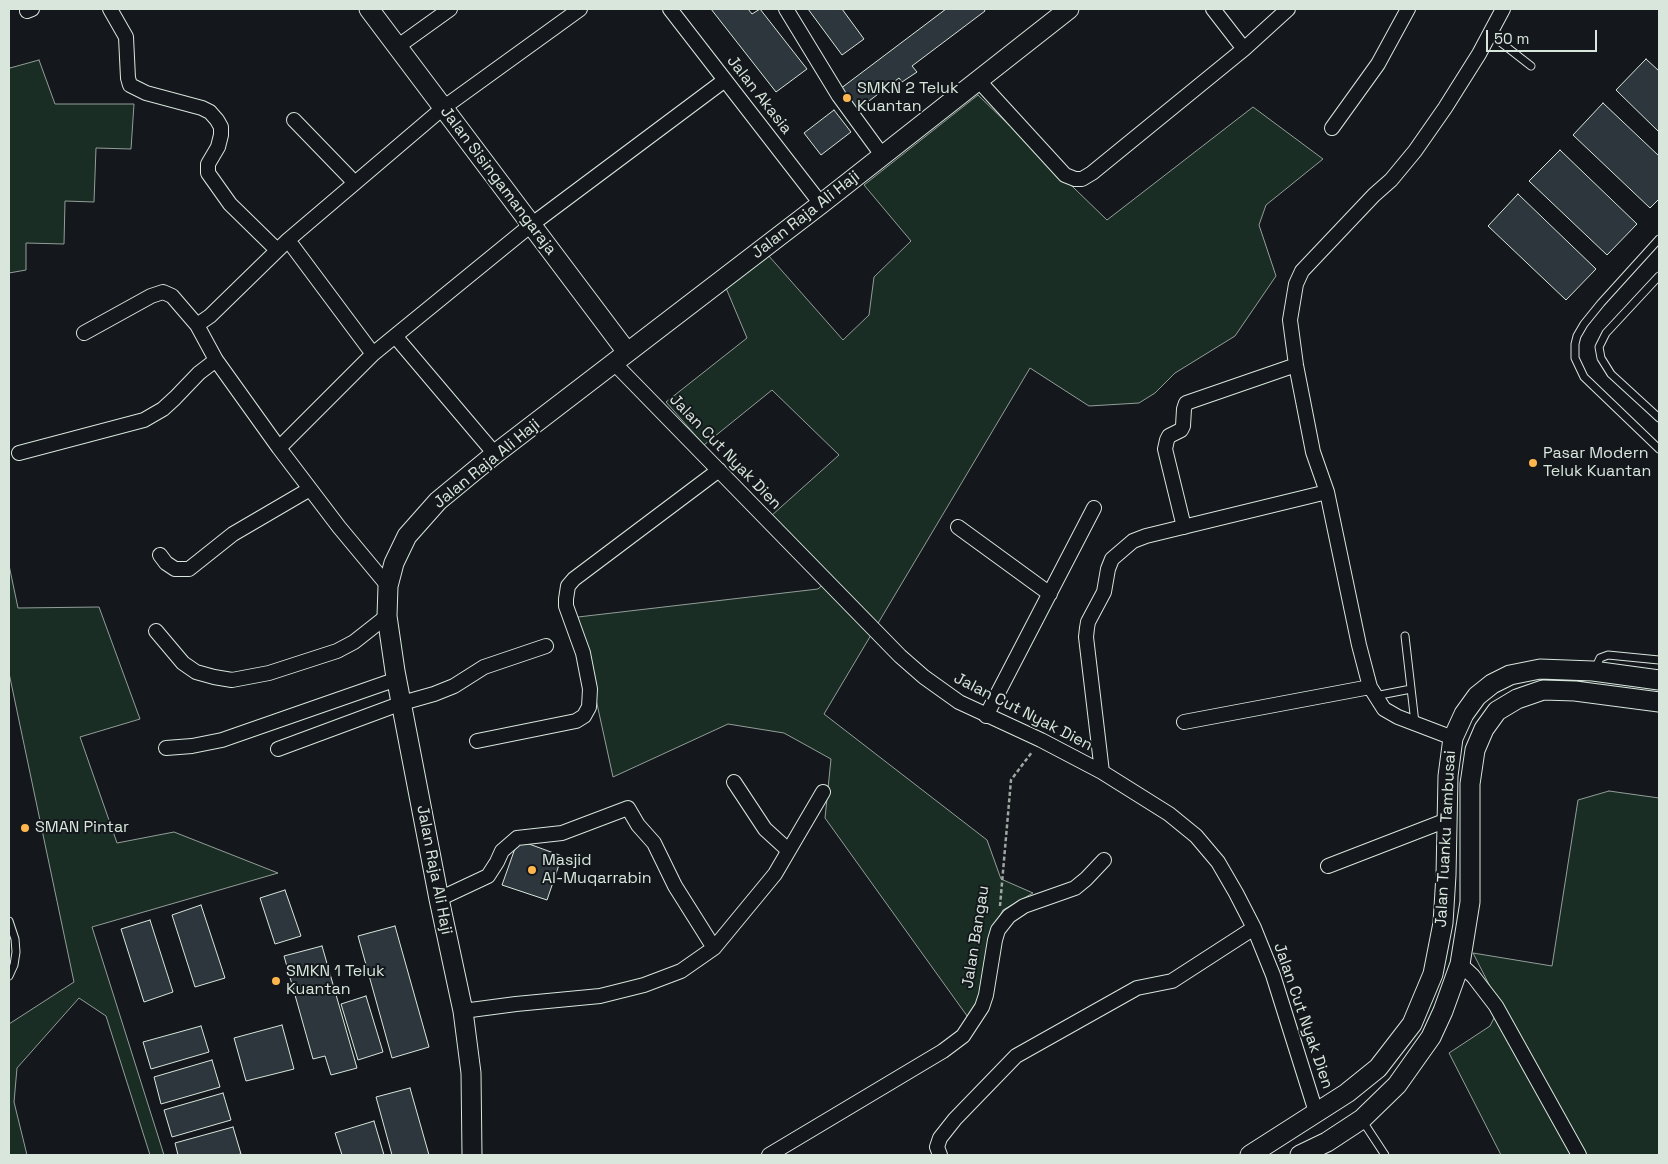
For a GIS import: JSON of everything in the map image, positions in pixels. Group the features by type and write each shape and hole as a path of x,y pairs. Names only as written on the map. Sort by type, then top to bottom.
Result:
{"street":[{"path":"110,9 126,36 130,85 146,93 202,108 210,112 221,127 221,135 218,147 208,164 208,173 230,204 277,250"},
{"name":"Jalan Sisingamangaraja","path":"369,9 531,225 621,358"},
{"path":"397,47 450,9"},
{"path":"197,325 210,316 288,240 443,108 580,9"},
{"name":"Jalan Akasia","path":"670,9 821,204"},
{"path":"786,9 839,96 882,155"},
{"name":"Jalan Raja Ali Haji","path":"472,1155 471,1073 463,1011 439,899 397,679 387,616 388,586 394,563 407,536 438,501 495,454 821,204 1069,9"},
{"path":"1213,9 1244,49"},
{"path":"978,80 1065,175 1075,179 1082,179 1100,167 1244,49 1288,9"},
{"path":"1332,128 1378,64 1408,9"},
{"path":"1453,738 1398,717 1384,709 1372,691 1359,645 1327,492 1313,452 1296,365 1290,320 1296,284 1302,271 1374,195 1391,180 1415,151 1445,108 1503,9"},
{"path":"280,448 373,354 531,225 725,80"},
{"path":"294,120 355,183"},
{"path":"288,240 373,354"},
{"path":"84,333 151,296 163,292 172,296 197,325 216,360 310,489 388,586"},
{"path":"395,336 495,454"},
{"name":"Jalan Cut Nyak Dien","path":"621,358 718,470 900,656 924,677 952,697 986,716 1041,740 1102,772 1169,814 1196,836 1218,862 1254,928 1273,975 1316,1112"},
{"path":"20,453 144,420 169,403 199,373 216,360"},
{"path":"1184,527 1165,449 1169,436 1181,430 1183,426 1186,403 1296,365"},
{"path":"477,741 576,721 584,716 590,707 590,689 583,653 566,606 568,586 574,579 718,470"},
{"path":"160,555 166,563 175,569 190,570 233,534 310,489"},
{"path":"1102,772 1086,636 1088,622 1104,592 1108,569 1112,559 1132,541 1146,536 1327,492"},
{"path":"986,716 1094,508"},
{"path":"958,526 1050,594"},
{"path":"156,631 183,663 196,672 232,680 269,673 337,651 354,642 387,616"},
{"path":"278,749 402,703 434,694 454,686 484,666 546,646"},
{"name":"Jalan Tuanku Tambusai","path":"1250,1155 1347,1093 1378,1068 1412,1024 1433,974 1444,923 1448,776 1453,738 1464,714 1477,696 1492,684 1510,675 1540,669 1593,671 1659,680"},
{"path":"166,748 192,746 222,740 397,679"},
{"name":"Jalan Tuanku Tambusai","path":"1300,1155 1330,1148 1397,1085 1431,1037 1443,1012 1460,964 1470,902 1470,784 1475,750 1484,729 1497,711 1516,699 1542,690 1575,691 1659,702"},
{"path":"1184,722 1372,691"},
{"path":"734,782 765,829 788,850"},
{"path":"463,1011 600,996 644,985 681,972 714,948 775,874 823,792"},
{"path":"439,899 488,876 502,851 517,838 562,833 628,808 638,825 654,843 675,886 714,948"},
{"path":"1328,866 1448,820"},
{"path":"998,930 1016,910 1075,888 1104,860"},
{"path":"940,1155 937,1147 940,1138 955,1119 1016,1056 1138,988 1172,981 1254,928"},
{"name":"Jalan Bangau","path":"768,1155 943,1051 963,1036 976,1019 984,1001 998,930"},
{"path":"1460,964 1473,976 1496,1006 1579,1155"},
{"path":"1412,1024 1431,1037"}],"lane":[{"path":"1490,34 1531,66"},
{"path":"1659,239 1584,324 1577,336 1575,358 1584,377 1659,449"},
{"path":"1659,276 1606,333 1599,347 1601,358 1611,374 1659,418"},
{"path":"1405,636 1415,722"},
{"path":"1593,671 1600,658 1608,655 1659,660"},
{"path":"1372,691 1411,689"},
{"path":"9,920 15,939 16,952 9,976"},
{"path":"1362,1119 1385,1155"}],"path":[{"name":"Jalan Bangau","path":"998,930 1011,780 1041,740"}],"green space":[{"path":"39,60 55,104 134,104 131,149 96,148 94,202 65,201 64,244 26,243 26,270 9,273 9,66 10,68"},
{"path":"978,95 1107,220 1253,107 1323,159 1266,205 1259,225 1276,276 1235,336 1175,373 1155,393 1139,403 1089,406 1030,368 824,714 987,840 1001,879 1033,893 1003,910 993,929 981,1001 970,1020 825,818 831,759 784,733 728,724 613,777 578,617 818,589 830,578 771,516 839,455 772,390 704,445 666,402 747,338 726,288 768,255 843,340 869,315 874,277 911,241 864,185"},
{"path":"9,565 18,608 99,607 140,719 80,737 117,843 174,832 278,873 92,927 164,1155 150,1155 106,1016 79,998 17,1068 14,1102 27,1155 9,1155 9,1024 74,982 9,673"},
{"path":"1609,791 1659,798 1659,1155 1501,1155 1449,1053 1490,1026 1500,1006 1473,953 1552,966 1578,800"}],"building":[{"path":"711,9 748,9 752,14 760,9 807,69 776,92"},
{"path":"808,9 842,9 864,39 842,55"},
{"path":"946,9 984,9 985,11 912,66 917,72 902,82 899,78 856,111 840,89"},
{"path":"1646,59 1659,71 1659,132 1616,90"},
{"path":"1603,103 1659,156 1659,199 1650,208 1573,135"},
{"path":"834,110 851,132 821,155 804,133"},
{"path":"1560,150 1637,224 1607,255 1529,181"},
{"path":"1518,194 1596,269 1566,300 1488,226"},
{"name":"Masjid Al-Muqarrabin","path":"518,840 562,856 547,900 502,885"},
{"path":"285,890 301,936 275,944 260,898"},
{"path":"201,905 225,978 195,987 172,915"},
{"path":"150,920 173,992 144,1002 121,929"},
{"path":"395,926 429,1047 392,1058 358,936"},
{"path":"322,946 357,1068 331,1075 325,1056 313,1059 284,956"},
{"path":"366,996 383,1052 358,1060 341,1004"},
{"path":"282,1025 294,1069 246,1081 234,1038"},
{"path":"201,1026 209,1052 151,1069 143,1042"},
{"path":"212,1060 220,1087 161,1104 154,1077"},
{"path":"410,1088 429,1155 392,1155 376,1097"},
{"path":"223,1093 231,1120 172,1137 164,1110"},
{"path":"374,1121 384,1155 342,1155 335,1133"},
{"path":"233,1127 241,1154 178,1155 175,1143"}],"place":[{"name":"SMKN 2 Teluk Kuantan","path":"847,98"},
{"name":"Pasar Modern Teluk Kuantan","path":"1533,463"},
{"name":"SMAN Pintar","path":"25,828"},
{"name":"Masjid Al-Muqarrabin","path":"532,870"},
{"name":"SMKN 1 Teluk Kuantan","path":"276,981"}]}
